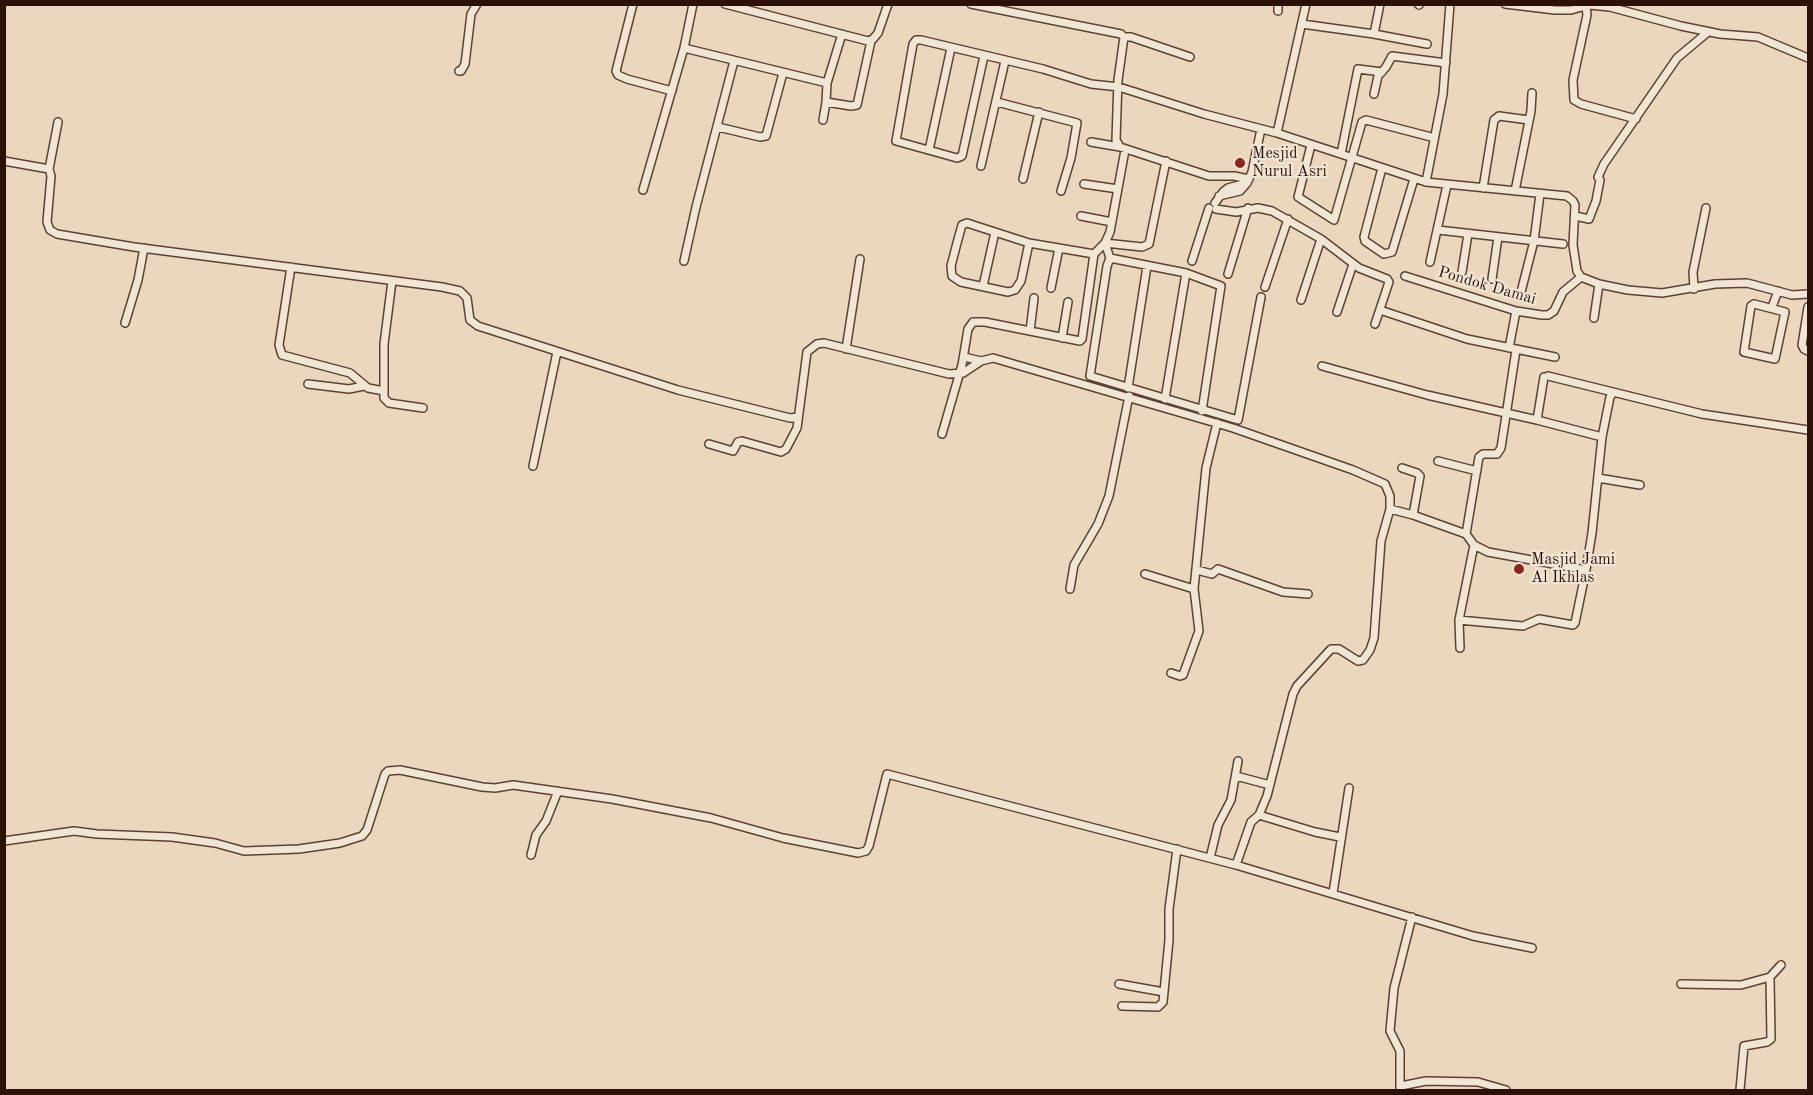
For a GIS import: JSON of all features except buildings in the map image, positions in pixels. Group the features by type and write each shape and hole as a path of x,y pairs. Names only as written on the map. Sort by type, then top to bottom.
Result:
{"street":[{"path":"459,71 465,64 471,14 477,4"},
{"path":"633,4 616,71 621,77 672,91"},
{"path":"643,190 684,48 693,4"},
{"path":"725,4 871,41"},
{"path":"826,102 857,105 871,41 878,33 888,4"},
{"path":"971,4 1006,8 1121,34 1124,37 1131,37 1190,57"},
{"path":"1277,134 1306,4"},
{"path":"1374,34 1380,4"},
{"path":"1426,182 1440,109 1450,4"},
{"path":"1505,4 1555,10 1571,10 1598,4 1708,32 1758,37 1809,58"},
{"path":"1586,6 1587,15 1573,80 1574,100 1635,119"},
{"path":"1302,24 1427,44"},
{"path":"1575,216 1589,219 1599,191 1598,177 1604,164 1677,58 1708,32"},
{"path":"822,120 826,102 826,83 842,34"},
{"path":"942,434 964,357 968,329 973,322 985,322 1080,341 1082,339 1094,254 1108,237 1118,189 1122,149 1116,140 1118,80 1124,37"},
{"path":"984,56 962,156 957,158 898,142 896,139 914,44 916,40 921,40 1043,69 1091,84 1119,87 1261,129 1426,182 1570,198 1575,205 1574,256 1577,271 1581,277 1599,284 1653,293 1729,283 1748,284 1792,295 1809,294"},
{"path":"684,48 826,83"},
{"path":"929,150 951,48"},
{"path":"1374,93 1378,76 1392,56 1446,63"},
{"path":"684,261 734,61"},
{"path":"981,166 1005,61"},
{"path":"1341,154 1359,69 1382,72"},
{"path":"718,127 760,137 766,136 783,73"},
{"path":"1515,191 1532,93"},
{"path":"997,102 1077,123 1071,158 1061,191"},
{"path":"1023,179 1040,112"},
{"path":"1483,188 1494,120 1498,116 1529,120"},
{"path":"1311,145 1298,197 1334,220 1361,124 1364,121 1431,137"},
{"path":"58,122 49,169 51,176 47,222 48,228 53,233 144,248 442,286 460,291 467,298 468,316 473,323 678,390 790,418 798,417"},
{"path":"1192,261 1213,206 1220,196 1240,191 1248,181 1261,129"},
{"path":"1091,142 1166,161 1209,176 1234,176 1248,181"},
{"path":"4,161 49,169"},
{"path":"1105,243 1142,247 1149,244 1166,161"},
{"path":"1382,168 1364,239 1384,254 1392,252 1414,179"},
{"path":"1084,184 1118,189"},
{"path":"1430,262 1447,185"},
{"path":"1521,292 1534,241 1540,194"},
{"path":"1213,206 1236,212 1248,208 1272,212 1322,239 1353,264 1389,282 1375,324"},
{"path":"1228,274 1248,208"},
{"path":"1694,289 1693,272 1706,208"},
{"path":"1081,216 1112,222"},
{"path":"1264,287 1288,219"},
{"path":"1029,243 1021,281 1015,290 1008,292 961,282 952,276 954,254 963,224 1029,243 1094,254"},
{"path":"1438,230 1563,244"},
{"path":"983,286 995,232"},
{"path":"1462,272 1468,234"},
{"path":"1492,279 1498,237"},
{"path":"1301,300 1322,239"},
{"path":"1105,243 1110,258 1089,374 1092,378 1165,399 1178,407 1217,423 1353,470 1385,484 1390,496 1390,509 1381,541 1374,638 1368,656 1358,661 1335,648 1331,649 1297,686 1270,785 1259,814 1251,822 1236,865"},
{"path":"125,323 138,280 144,248"},
{"path":"1051,288 1059,248"},
{"path":"846,349 860,258"},
{"path":"1110,258 1186,273 1221,286 1202,411"},
{"path":"1337,312 1353,264"},
{"path":"1128,388 1147,266"},
{"path":"291,267 279,345 280,353 287,358 350,373 363,386"},
{"path":"1165,399 1186,273"},
{"name":"Pondok Damai","path":"1405,276 1516,310 1548,315 1554,311 1563,292 1581,277"},
{"path":"392,281 384,344 385,400 389,403 423,408"},
{"path":"1594,318 1599,284"},
{"path":"1772,307 1778,291"},
{"path":"709,444 733,451 738,442 742,441 783,451 794,435 807,352 817,344 831,344 949,374 969,370 981,361 993,358 1129,396 1236,420 1240,418 1261,297"},
{"path":"1030,331 1034,298"},
{"path":"1062,338 1068,302"},
{"path":"1754,304 1772,307 1783,310 1785,315 1777,356 1773,359 1746,353 1744,350 1752,306 1754,304"},
{"path":"1809,307 1802,345 1804,350 1809,351"},
{"path":"1380,310 1467,339 1556,357"},
{"path":"1466,534 1480,455 1495,455 1500,450 1516,310"},
{"path":"533,466 557,352"},
{"path":"964,357 981,361"},
{"path":"1322,366 1427,395 1602,437"},
{"path":"1537,420 1546,376 1591,385 1613,393 1644,398 1702,414 1809,430"},
{"path":"308,384 349,389 363,386 384,391"},
{"path":"1459,620 1523,626 1539,619 1573,625 1586,570 1602,437 1610,397 1613,393"},
{"path":"1070,589 1074,565 1098,525 1109,496 1129,396"},
{"path":"1171,673 1183,675 1199,631 1194,589 1206,468 1217,423"},
{"path":"1438,461 1476,471"},
{"path":"1402,468 1418,473 1420,476 1413,515"},
{"path":"1598,478 1640,485"},
{"path":"1390,509 1466,534 1474,545 1488,552 1586,570"},
{"path":"1460,648 1459,620 1474,545"},
{"path":"1197,570 1211,574 1218,569 1283,592 1308,594"},
{"path":"1144,574 1194,589"},
{"path":"1210,858 1218,825 1232,800 1238,761"},
{"path":"4,842 74,831 172,837 215,843 244,851 299,849 340,843 362,836 367,830 380,786 385,774 392,770 421,773 482,787 495,788 513,784 612,799 711,818 783,838 858,853 866,851 869,846 887,774 1236,865 1333,892 1473,936 1532,948"},
{"path":"1236,776 1270,785"},
{"path":"1333,892 1349,788"},
{"path":"531,855 536,835 546,821 558,791"},
{"path":"1259,814 1273,820 1340,837"},
{"path":"1122,1006 1158,1007 1163,1002 1169,940 1169,909 1177,849"},
{"path":"1412,917 1394,987 1390,1031 1400,1051 1400,1088 1426,1081 1478,1082 1506,1090"},
{"path":"1681,984 1741,985 1770,977 1781,965"},
{"path":"1740,1090 1744,1046 1767,1042 1771,1039 1770,977"},
{"path":"1119,984 1164,992"}],"place":[{"name":"Mesjid Nurul Asri","path":"1240,163"},
{"name":"Masjid Jami Al Ikhlas","path":"1519,569"}]}
